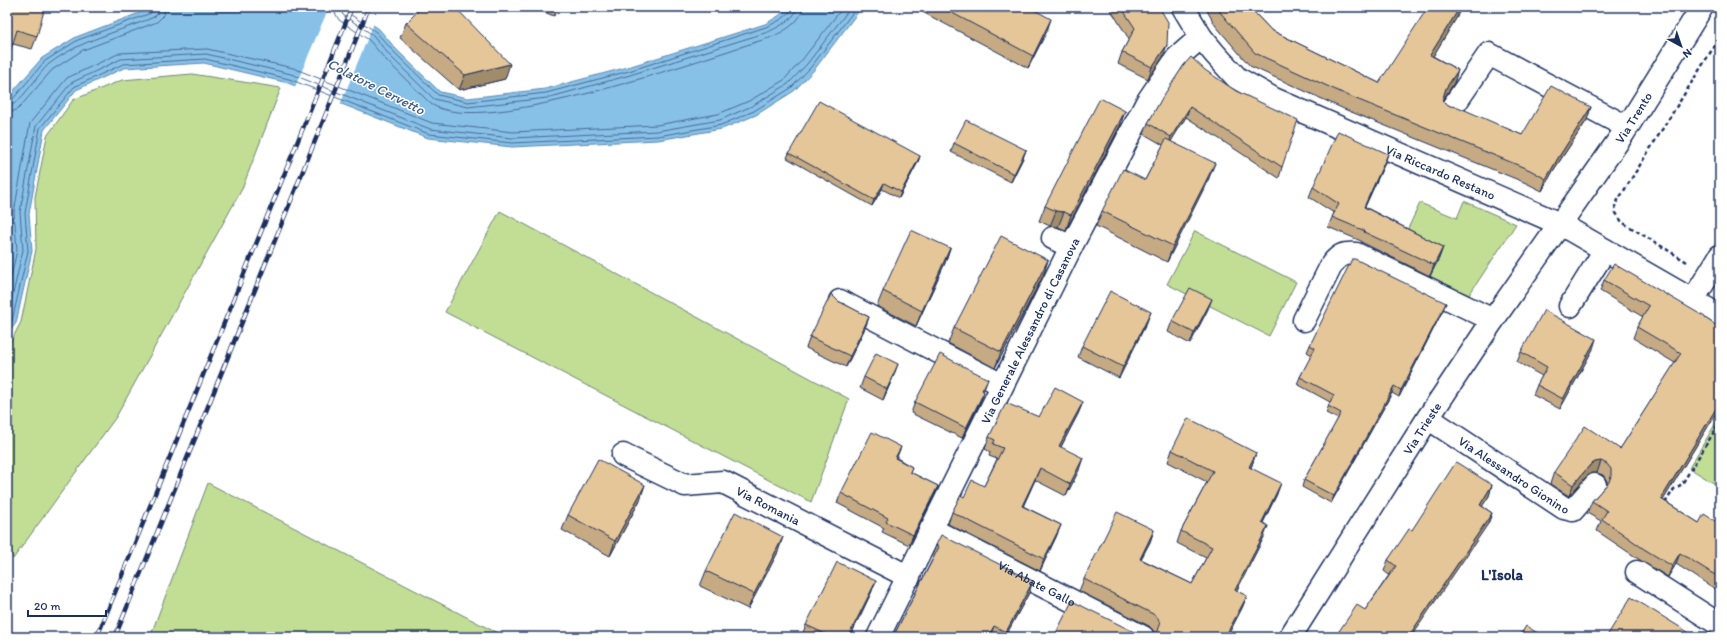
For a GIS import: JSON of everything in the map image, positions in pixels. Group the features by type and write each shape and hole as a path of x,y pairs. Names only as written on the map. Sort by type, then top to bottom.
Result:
{"street":[{"name":"Via Riccardo Restano","path":"1183,7 1201,37 1237,78 1274,99 1560,224 1720,316"},
{"name":"Via Trento","path":"1560,224 1588,186 1627,127 1702,7"},
{"name":"Via Generale Alessandro di Casanova","path":"878,637 909,577 1002,385 1062,243 1147,102 1177,58 1201,37"},
{"path":"1452,108 1489,54 1627,127"},
{"name":"Via Trieste","path":"1290,637 1428,418 1493,320 1560,224"},
{"path":"1570,306 1605,250"},
{"path":"1304,320 1332,264 1337,258 1345,253 1356,254 1493,320"},
{"path":"1693,300 1720,256"},
{"path":"840,301 1002,385"},
{"name":"Via Alessandro Gionino","path":"1428,418 1564,508 1573,510 1595,485"},
{"name":"Via Romania","path":"623,454 685,486 723,482 909,577"},
{"name":"Via Abate Gallo","path":"931,529 1143,637"},
{"path":"1637,572 1720,625"}],"path":[{"path":"1708,275 1622,222 1616,213 1616,205 1720,37"},
{"path":"1662,508 1674,489 1682,484 1720,422"}],"green space":[{"path":"192,74 281,88 242,189 116,417 13,559 7,532 7,349 21,322 36,249 35,197 47,136 73,100 122,80"},
{"path":"1464,201 1516,224 1469,295 1429,276 1439,258 1403,239 1420,203 1457,218"},
{"path":"500,211 849,399 811,502 445,312"},
{"path":"1195,231 1296,282 1269,336 1167,284"},
{"path":"1720,416 1720,487 1689,468"},
{"path":"208,483 505,637 150,637"}],"water":[{"name":"Colatore Cervetto","path":"155,7 347,7 379,29 396,49 440,92 468,98 545,89 628,67 765,24 790,7 862,7 814,70 794,91 756,115 722,129 658,140 512,147 428,138 288,83 204,63 124,68 76,90 44,130 29,214 32,251 16,323 7,335 7,105 9,96 42,58 76,37"}],"pier":[{"path":"329,7 350,7 374,23 340,105 295,87"}],"building":[{"path":"7,7 45,7 37,36 17,30 7,62"},
{"path":"422,7 455,7 510,64 465,75 406,23"},
{"path":"941,7 1029,7 1051,19 1033,56"},
{"path":"1121,7 1159,7 1168,22 1167,45 1152,67 1122,52 1135,28"},
{"path":"1217,7 1249,7 1271,30 1379,83 1428,7 1460,7 1430,55 1458,70 1446,88 1442,101 1450,106 1458,107 1522,135 1551,86 1591,107 1546,179 1530,170 1349,96 1255,53"},
{"path":"1191,57 1205,70 1236,91 1298,120 1282,167 1190,107 1171,137 1148,123 1162,98"},
{"path":"1100,98 1125,111 1071,215 1056,211 1045,206"},
{"path":"819,101 920,156 901,192 884,183 874,200 789,153"},
{"path":"966,120 1026,150 1014,174 954,143"},
{"path":"1338,131 1388,154 1364,207 1443,247 1434,265 1364,232 1365,231 1332,217 1339,204 1313,187"},
{"path":"1166,139 1215,163 1173,246 1102,211 1123,169 1145,180"},
{"path":"911,230 950,248 922,311 883,291"},
{"path":"1001,236 1048,260 1001,352 954,328"},
{"path":"1352,259 1355,259 1446,303 1401,390 1394,386 1334,496 1304,480 1341,413 1328,406 1334,395 1300,377 1315,348 1310,345"},
{"path":"1614,264 1705,317 1720,328 1720,402 1661,499 1699,523 1704,514 1720,524 1720,578 1680,553 1672,566 1644,549 1602,519 1607,511 1592,501 1609,482 1611,469 1607,464 1601,461 1590,465 1573,485 1554,472 1585,426 1620,449 1681,353 1637,327 1649,306 1604,280"},
{"path":"1190,288 1212,299 1194,333 1172,321"},
{"path":"1110,291 1151,312 1123,367 1082,346"},
{"path":"831,294 838,301 869,317 850,356 810,337"},
{"path":"1544,310 1596,339 1563,399 1537,385 1547,367 1521,352"},
{"path":"876,353 898,364 887,389 864,377"},
{"path":"940,354 988,379 982,390 984,392 966,428 915,402"},
{"path":"1055,387 1083,402 1059,446 1083,458 1070,484 1040,468 1022,506 1061,525 1044,559 952,512 961,495 964,497 972,480 984,486 1003,448 993,444 995,440 989,437 1006,403 1039,417"},
{"path":"1188,418 1256,453 1249,467 1281,483 1262,522 1268,526 1235,590 1247,596 1225,637 1150,637 1158,631 1160,624 1158,618 1153,614 1084,579 1117,512 1154,530 1140,559 1192,584 1212,547 1181,531 1213,471 1172,450"},
{"path":"872,432 901,447 895,458 912,467 910,472 938,486 913,535 886,522 888,518 841,493"},
{"path":"598,459 645,485 615,541 568,515"},
{"path":"1456,462 1492,485 1480,505 1492,513 1408,637 1335,637 1357,605 1365,610 1396,566 1388,560 1409,529 1412,530"},
{"path":"735,512 783,537 754,594 706,571"},
{"path":"941,535 1033,581 1006,632 994,626 988,637 893,637 939,547 936,545"},
{"path":"837,562 876,581 848,637 832,637 806,625"},
{"path":"1631,597 1696,637 1608,637 1607,636"},
{"path":"1072,601 1142,636 1145,637 1054,637"},
{"path":"1526,626 1544,637 1519,637"},
{"path":"699,632 708,637 696,637"}],"railway":[{"path":"97,637 352,7"},
{"path":"115,637 369,7"}],"district":[{"name":"L'Isola","path":"1502,575"}]}
